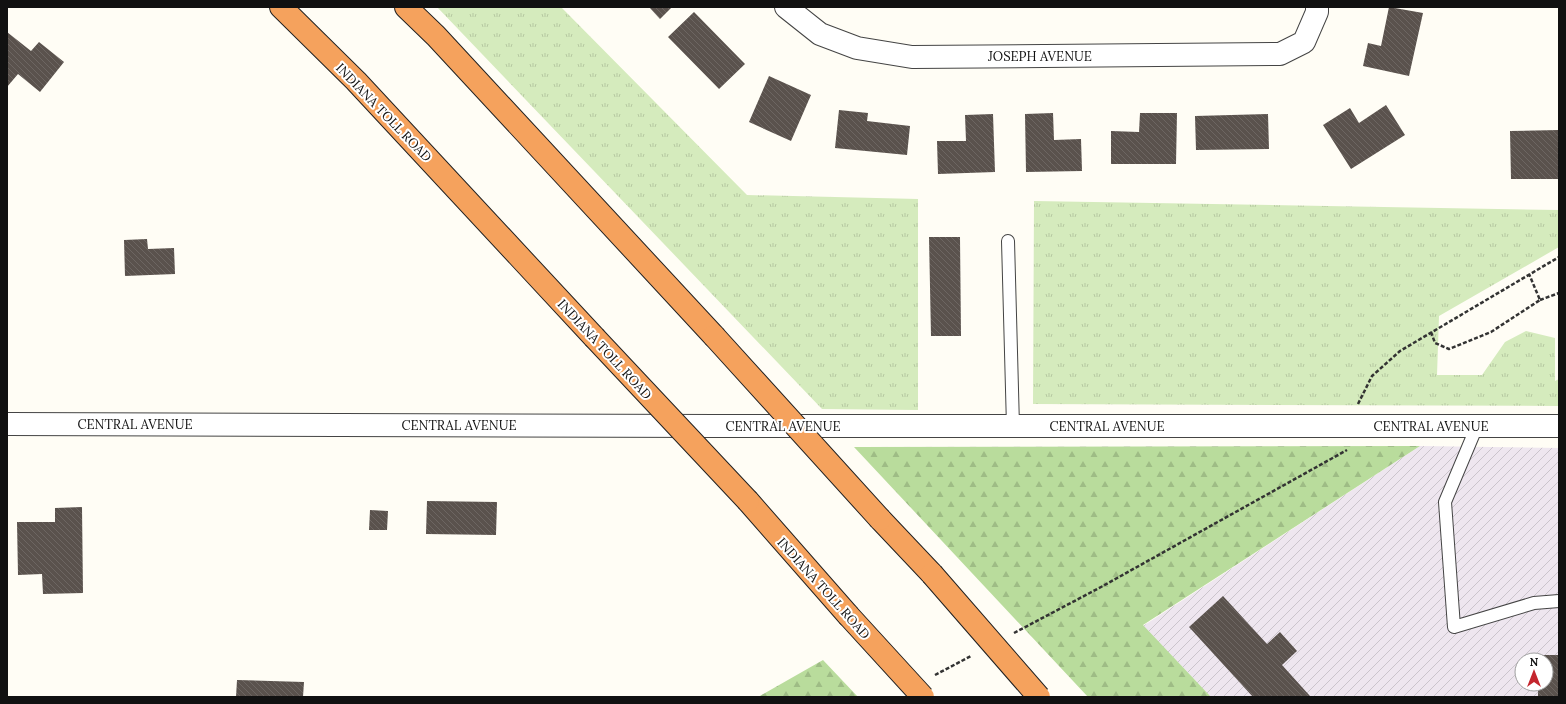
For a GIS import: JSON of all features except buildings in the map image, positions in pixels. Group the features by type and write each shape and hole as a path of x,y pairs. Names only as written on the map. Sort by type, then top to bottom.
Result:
{"highway":[{"name":"INDIANA TOLL ROAD","path":"281,7 356,81 748,502 923,697"},
{"path":"406,7 436,36 714,336 932,574 1039,697"}],"street":[{"name":"JOSEPH AVENUE","path":"786,7 820,34 857,48 912,57 1280,54 1304,42 1317,12 1317,7"},
{"name":"CENTRAL AVENUE","path":"7,424 1559,426"}],"lane":[{"path":"1008,240 1013,426"},
{"path":"1477,426 1445,502 1454,627 1534,603 1559,601"}],"path":[{"path":"1012,634 1101,587 1348,450 1352,426 1359,400 1372,376 1400,351 1559,257"},
{"path":"1529,274 1540,300"},
{"path":"1431,332 1435,343 1449,349 1491,332 1540,300 1559,293"},
{"path":"931,677 978,652"}],"shaded area":[{"path":"1420,446 1559,448 1559,697 1211,697 1143,626"}],"green space":[{"path":"437,7 561,7 747,195 918,199 918,410 822,409"},
{"path":"1034,201 1559,210 1559,247 1439,316 1437,375 1482,375 1505,342 1526,331 1555,338 1555,381 1559,379 1559,406 1033,404"},
{"path":"1420,446 1143,625 1211,697 1088,697 854,447"},
{"path":"823,660 858,697 758,697"}]}
